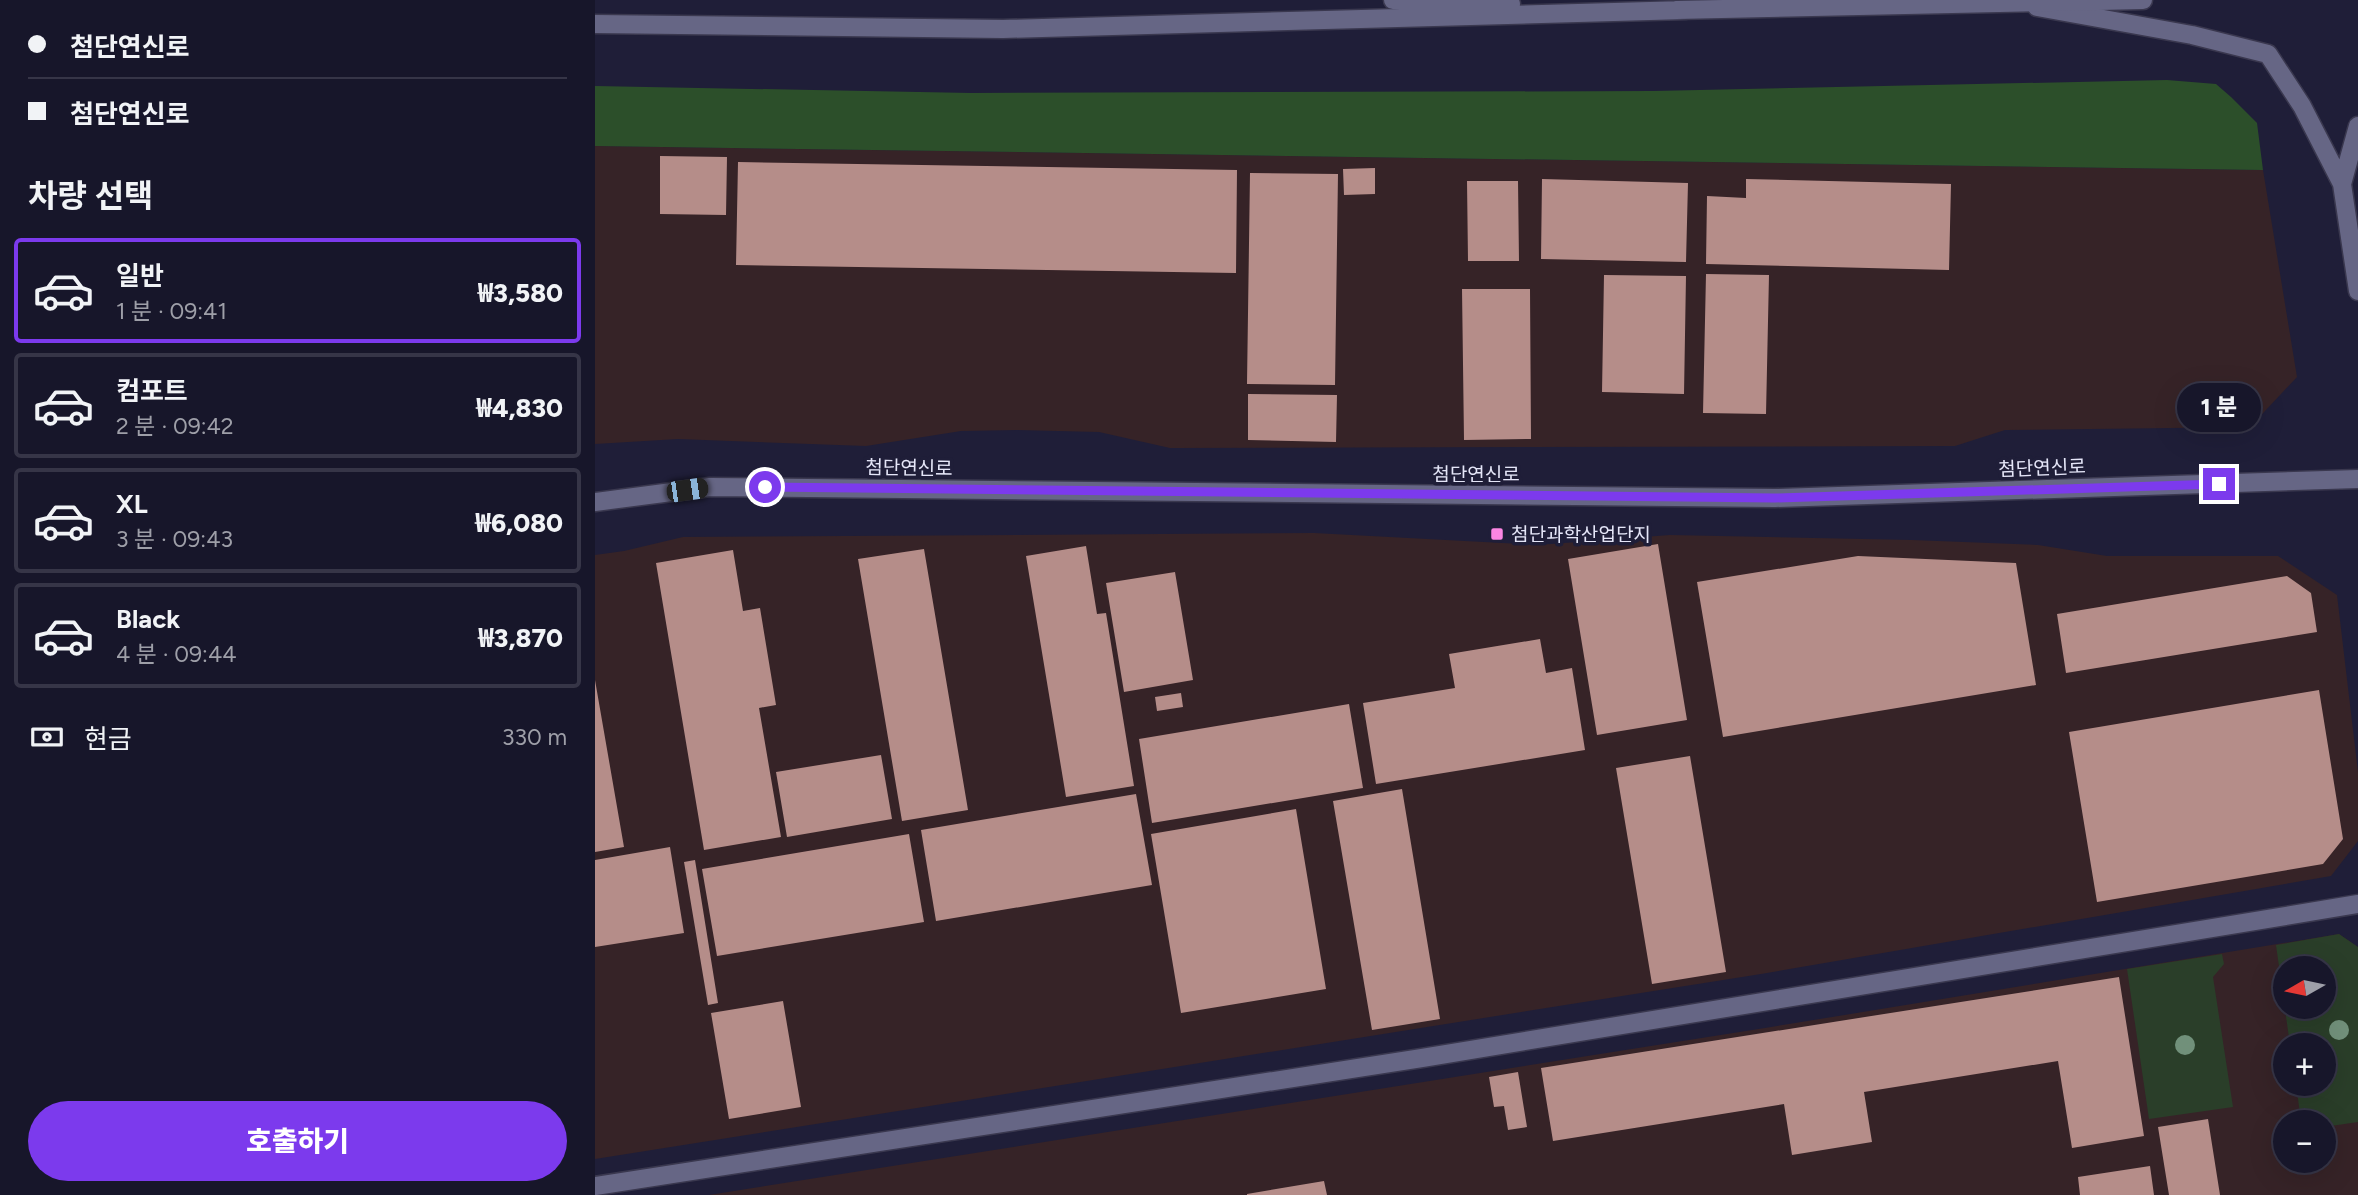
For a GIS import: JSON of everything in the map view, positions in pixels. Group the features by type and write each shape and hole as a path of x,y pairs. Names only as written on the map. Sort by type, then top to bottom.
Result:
{"street":[{"path":"1392,0 1686,10"},
{"path":"595,24 1003,29 2143,0"},
{"path":"2022,4 2192,35 2268,54 2302,106 2342,184 2358,291"},
{"path":"2342,184 2358,126"},
{"name":"첨단연신로","path":"595,502 710,487 1775,498 2358,480"},
{"path":"595,1186 1423,1058 2358,904"}],"shaded area":[{"path":"595,146 2263,170 2297,377 2250,427 2005,430 1955,446 1170,448 1099,432 1017,430 961,431 866,446 678,439 595,444"},
{"path":"1314,533 1538,545 1670,535 1912,540 2038,545 2107,556 2278,556 2337,595 2358,772 2358,841 2331,876 1761,974 595,1159 595,555 683,537"},
{"path":"2339,934 2358,947 2358,1195 709,1195"}],"green space":[{"path":"2167,80 2216,84 2231,97 2257,123 2263,170 595,146 595,86 971,93 1653,91"},
{"path":"2339,934 2358,947 2358,1122 2336,1125 2336,1110 2299,1110 2298,1096 2336,1096 2336,1033 2288,1033 2286,1019 2336,1019 2336,956 2278,956 2276,945"},
{"path":"2222,954 2224,964 2213,977 2233,1107 2149,1119 2127,969"}],"building":[{"path":"660,156 727,157 726,215 660,214"},
{"path":"738,162 1237,170 1236,273 736,265"},
{"path":"1375,168 1375,194 1344,195 1343,169"},
{"path":"1250,173 1338,174 1335,385 1247,384"},
{"path":"1542,179 1688,183 1686,262 1541,259"},
{"path":"1746,179 1951,184 1949,270 1706,264 1707,196 1746,198"},
{"path":"1467,181 1518,181 1519,261 1468,261"},
{"path":"1706,274 1769,275 1766,414 1703,413"},
{"path":"1604,275 1686,276 1684,394 1602,392"},
{"path":"1462,289 1530,289 1531,439 1464,440"},
{"path":"1248,394 1337,395 1336,442 1248,440"},
{"path":"1658,544 1687,720 1597,735 1568,559"},
{"path":"1086,546 1097,614 1106,613 1134,786 1066,797 1026,556"},
{"path":"924,549 968,810 902,821 858,559"},
{"path":"733,550 743,611 760,608 776,705 759,708 781,837 704,850 656,563"},
{"path":"1858,556 2016,563 2036,685 1723,737 1697,582"},
{"path":"1175,572 1193,680 1124,692 1106,583"},
{"path":"2287,576 2311,593 2317,632 2066,673 2057,614"},
{"path":"1540,639 1546,673 1572,668 1585,750 1376,784 1363,703 1455,688 1449,654"},
{"path":"595,680 624,847 595,852"},
{"path":"2319,690 2343,839 2323,864 2097,902 2069,732"},
{"path":"1181,693 1183,707 1157,711 1155,697"},
{"path":"1349,704 1363,788 1152,823 1139,739"},
{"path":"881,755 892,819 787,837 776,772"},
{"path":"1690,756 1726,972 1652,984 1616,768"},
{"path":"1402,789 1440,1019 1372,1030 1333,801"},
{"path":"1136,794 1152,885 936,921 921,830"},
{"path":"1296,809 1326,989 1181,1013 1151,834"},
{"path":"909,834 924,922 717,956 702,869"},
{"path":"670,847 684,933 595,947 595,860"},
{"path":"695,860 718,1003 708,1005 684,862"},
{"path":"2119,977 2144,1136 2072,1148 2058,1061 1864,1092 1872,1142 1792,1155 1784,1104 1553,1141 1541,1068"},
{"path":"783,1001 801,1107 729,1119 711,1013"},
{"path":"1518,1072 1527,1127 1508,1130 1504,1106 1494,1107 1489,1077"},
{"path":"2208,1119 2220,1195 2169,1195 2158,1127"},
{"path":"2150,1166 2154,1195 2080,1195 2078,1177"},
{"path":"1324,1181 1327,1195 1247,1195 1247,1194"}],"place":[{"name":"첨단과학산업단지","path":"1497,534"}],"route":[{"path":"765,487 1775,498 2219,484"}]}
